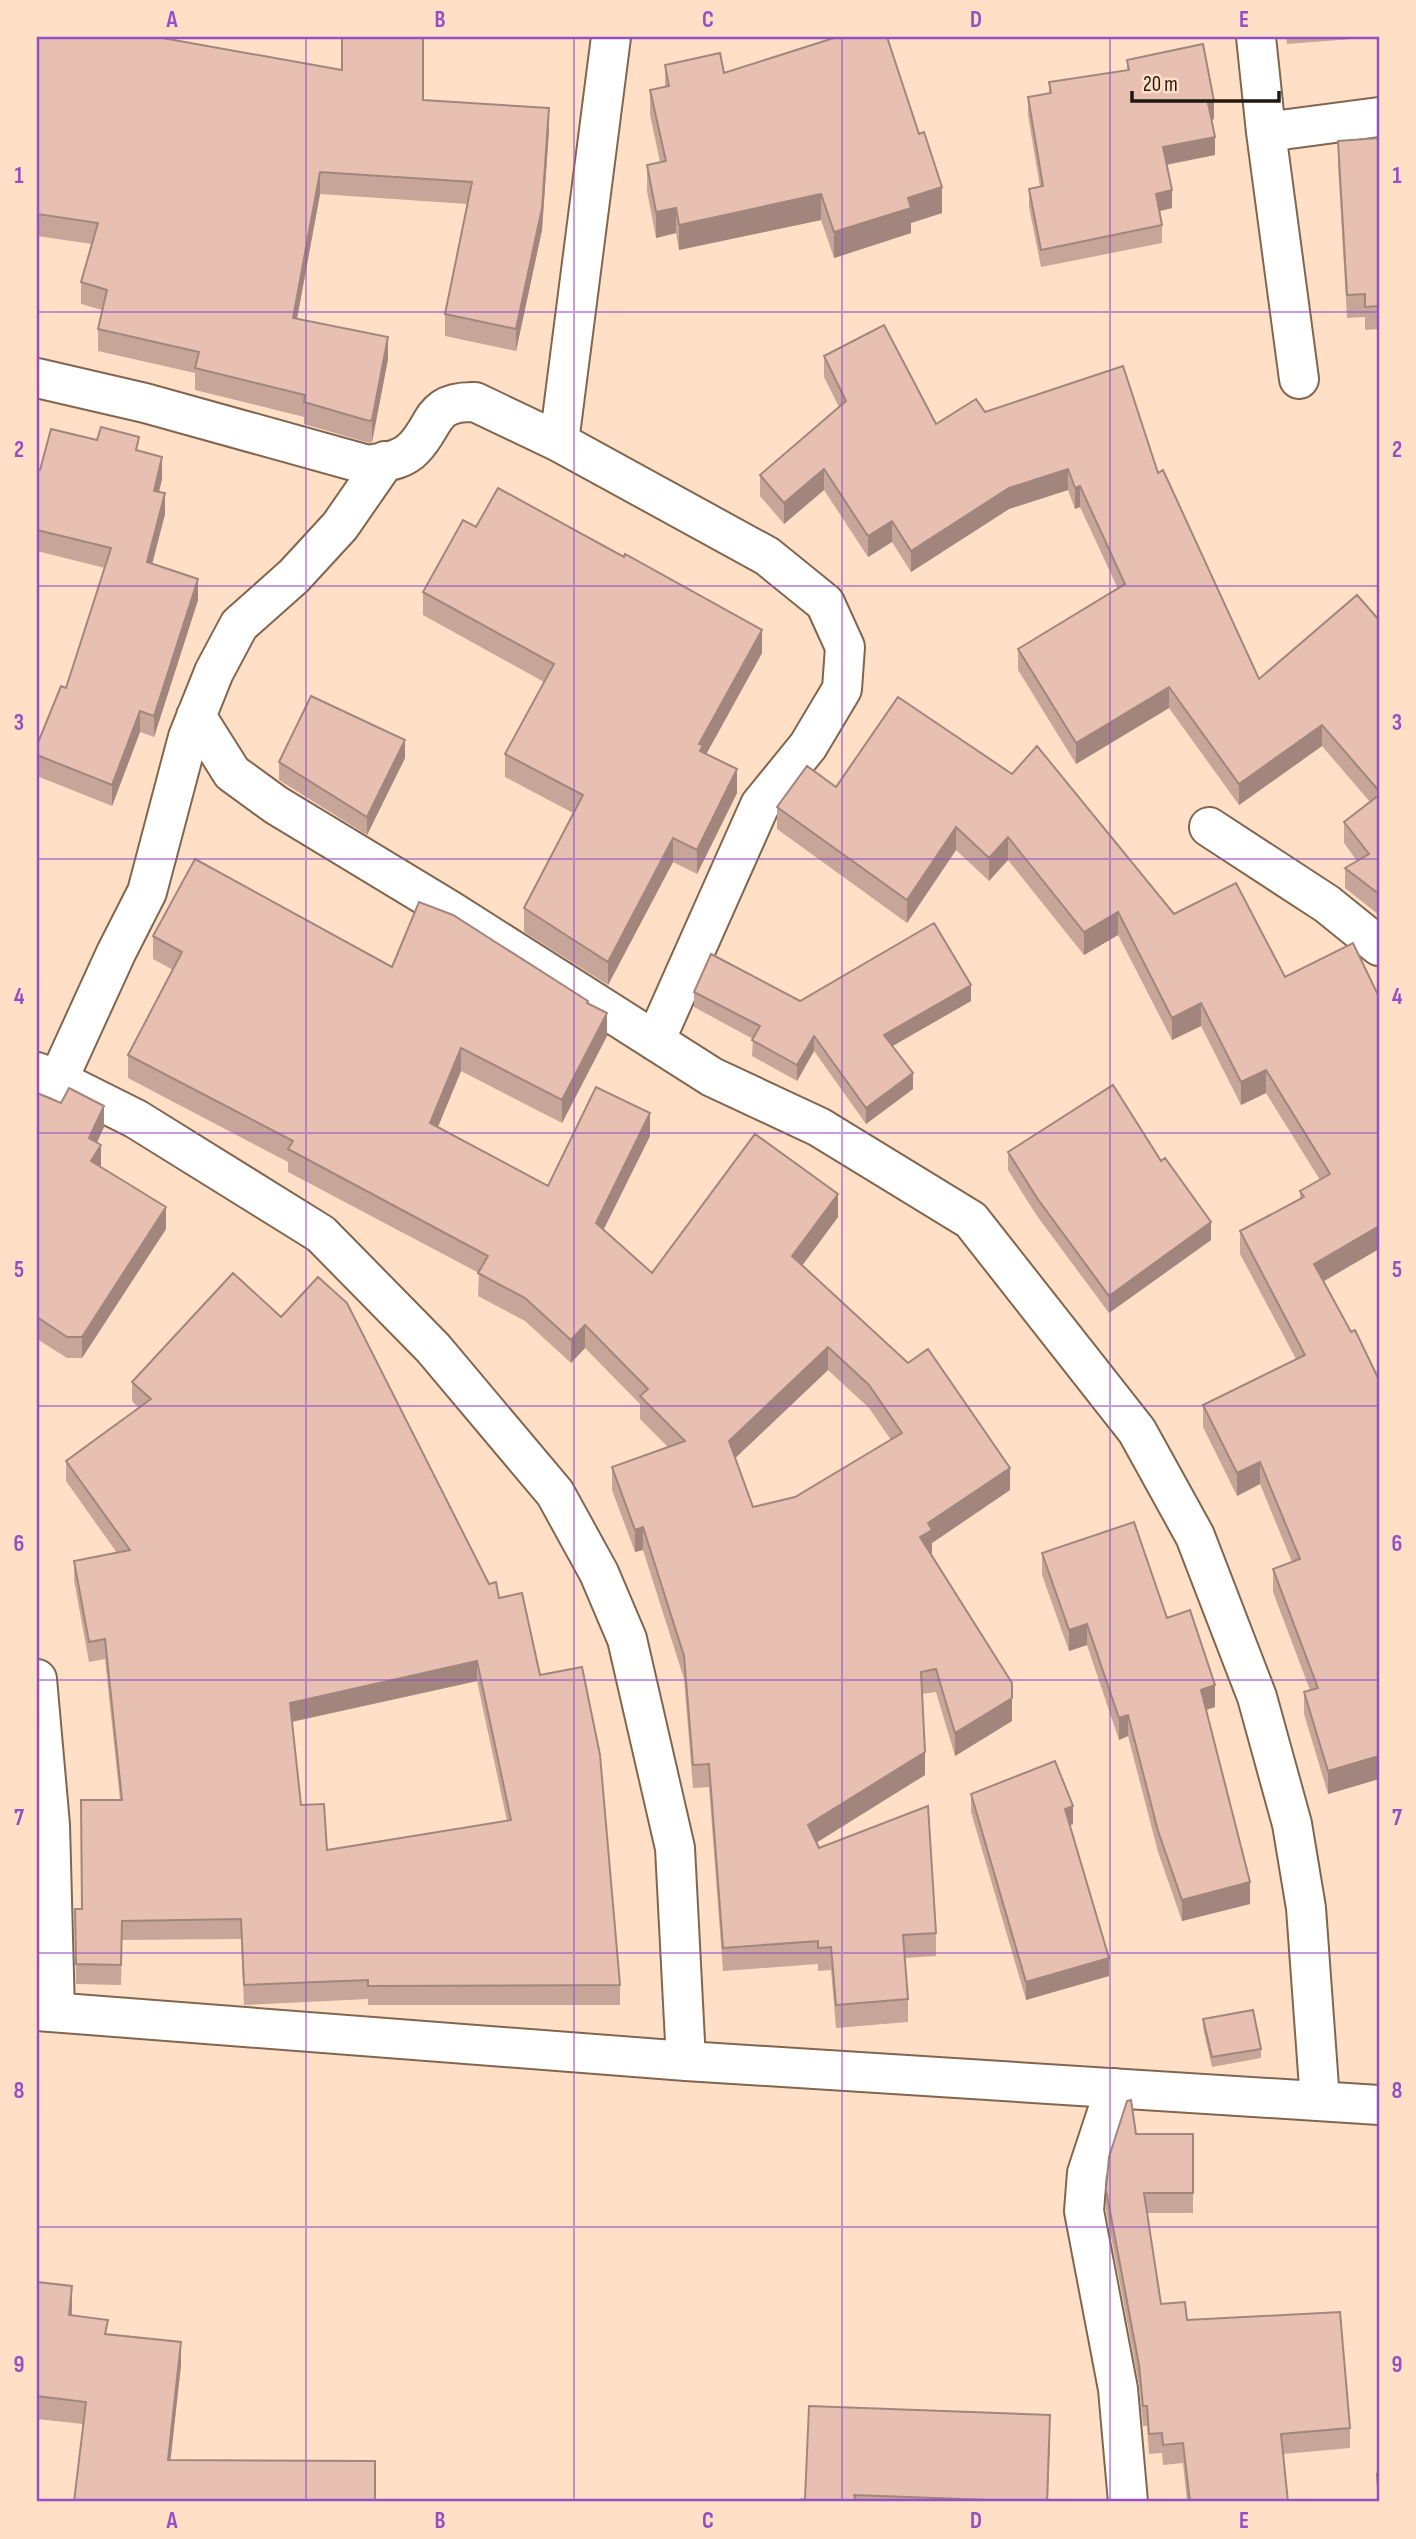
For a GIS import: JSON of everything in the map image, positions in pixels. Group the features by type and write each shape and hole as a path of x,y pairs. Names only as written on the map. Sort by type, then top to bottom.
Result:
{"street":[{"path":"559,442 611,37"},
{"path":"1256,37 1299,379"},
{"path":"1266,132 1379,117"},
{"path":"37,379 145,403 368,465 397,460 414,448 435,414 460,401 475,402 559,442 767,556 825,603 845,648 842,689 808,746 760,805 655,1041"},
{"path":"385,461 340,527 295,576 239,625 214,672 188,737 147,892 48,1076 136,1119 321,1234 433,1348 555,1493 599,1573 630,1652 674,1848 686,2060"},
{"path":"196,716 232,774 276,805 451,911 712,1077 819,1127 971,1220 1137,1431 1195,1536 1257,1697 1292,1824 1306,1908 1320,2101"},
{"path":"1209,827 1327,904 1379,946"},
{"path":"37,1679 50,1825 46,2011 686,2060 1379,2105"},
{"path":"1115,2088 1087,2174 1084,2211 1118,2389 1128,2502"}],"building":[{"path":"37,37 157,37 342,70 342,37 423,37 423,100 549,108 542,208 516,329 445,314 472,182 320,172 293,318 388,337 372,420 304,402 305,395 195,368 199,352 98,329 107,290 81,282 98,223 37,214"},
{"path":"837,37 887,37 919,134 924,132 942,187 908,198 911,208 834,232 821,194 679,225 676,208 656,212 647,165 666,161 650,90 669,86 665,65 720,53 724,73"},
{"path":"1203,44 1214,101 1208,103 1215,137 1163,147 1172,190 1156,194 1162,225 1041,250 1029,189 1043,186 1028,97 1051,93 1049,82 1129,70 1127,60"},
{"path":"1379,138 1379,306 1365,307 1365,294 1347,295 1338,141"},
{"path":"884,325 936,424 976,399 985,412 1123,366 1158,473 1163,470 1259,679 1357,595 1379,620 1379,791 1322,725 1239,784 1169,687 1076,743 1018,649 1125,584 1080,486 1075,488 1068,469 1009,488 911,551 892,521 868,536 824,469 784,503 760,475 846,401 824,356"},
{"path":"101,427 139,437 136,450 162,457 154,491 165,493 147,562 198,579 154,716 140,711 112,785 37,755 37,745 61,686 66,688 111,548 37,530 37,470 40,470 51,429 97,440"},
{"path":"498,488 762,630 699,744 703,745 700,751 737,769 697,850 673,838 608,962 524,908 583,795 505,754 554,664 423,592 463,520 476,527"},
{"path":"311,696 405,740 367,817 279,762"},
{"path":"898,697 1012,774 1037,746 1174,914 1236,883 1285,977 1353,943 1379,997 1379,1226 1314,1264 1351,1332 1355,1330 1379,1380 1379,1756 1328,1771 1304,1692 1318,1688 1273,1569 1300,1559 1260,1462 1237,1473 1203,1405 1305,1355 1240,1231 1304,1197 1300,1191 1330,1174 1266,1070 1241,1082 1201,1003 1172,1018 1118,912 1084,932 1008,837 989,858 956,827 907,900 777,807 807,766 836,787"},
{"path":"1379,795 1379,894 1345,868 1369,854 1344,822"},
{"path":"195,859 392,967 419,902 453,915 588,1001 587,1003 607,1013 562,1100 461,1048 430,1123 548,1186 596,1087 650,1113 596,1223 652,1273 755,1134 838,1194 792,1256 908,1363 928,1349 1010,1468 928,1523 932,1530 920,1537 1012,1683 1012,1698 955,1733 936,1669 921,1672 925,1752 808,1825 819,1848 928,1806 936,1933 903,1935 908,1999 836,2005 831,1947 818,1948 818,1941 723,1948 709,1764 693,1765 684,1656 643,1527 635,1530 612,1467 685,1441 640,1396 648,1389 585,1325 571,1340 525,1298 478,1273 488,1256 288,1149 293,1141 128,1055 182,952 153,936","holes":["828,1347 869,1385 902,1433 795,1497 753,1507 729,1441"]},
{"path":"934,923 971,985 884,1035 913,1073 866,1108 814,1036 797,1065 752,1040 760,1026 694,992 711,954 800,1001"},
{"path":"1113,1085 1161,1161 1165,1158 1211,1222 1109,1296 1037,1198 1008,1152"},
{"path":"69,1088 104,1106 89,1138 101,1145 91,1161 166,1207 82,1337 67,1337 37,1317 37,1093 61,1103"},
{"path":"233,1273 281,1317 318,1277 347,1303 489,1584 496,1582 499,1598 522,1593 540,1675 582,1667 600,1755 620,1985 368,1986 368,1980 244,1985 241,1919 122,1921 121,1965 76,1964 75,1909 82,1909 81,1800 122,1800 105,1639 89,1642 74,1561 130,1550 66,1461 151,1399 132,1382","holes":["477,1661 511,1820 327,1850 324,1804 301,1805 290,1703"]},
{"path":"1134,1522 1167,1618 1190,1610 1215,1685 1201,1690 1250,1882 1182,1900 1158,1831 1128,1715 1119,1718 1087,1624 1069,1630 1042,1553"},
{"path":"1055,1761 1073,1806 1065,1809 1109,1958 1026,1982 971,1794"},
{"path":"1253,2010 1261,2049 1212,2057 1203,2019"},
{"path":"1131,2100 1136,2134 1193,2134 1193,2193 1144,2193 1161,2304 1185,2302 1187,2320 1340,2312 1350,2428 1281,2434 1288,2502 1190,2502 1183,2443 1163,2445 1162,2433 1149,2434 1147,2406 1143,2406 1139,2365 1106,2190 1109,2157 1127,2101"},
{"path":"37,2282 72,2286 69,2315 108,2320 105,2334 181,2342 168,2460 375,2461 375,2502 74,2502 86,2402 37,2396"},
{"path":"809,2406 1050,2415 1047,2502 854,2495 856,2502 792,2502 805,2499"}]}
